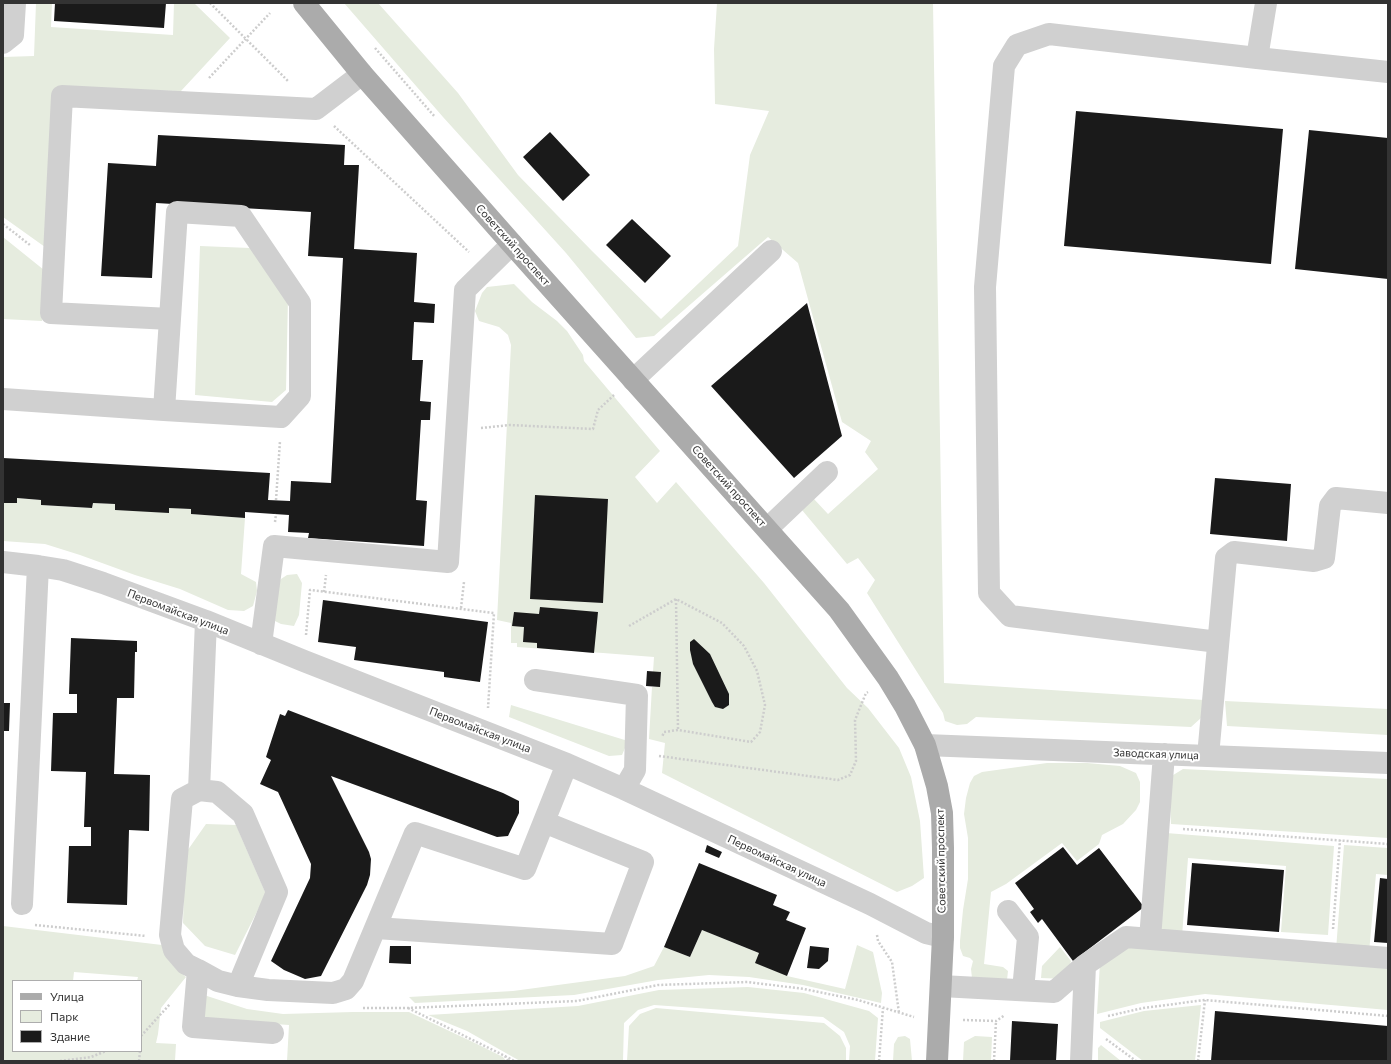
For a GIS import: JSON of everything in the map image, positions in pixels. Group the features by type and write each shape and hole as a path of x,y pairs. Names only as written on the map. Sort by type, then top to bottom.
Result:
{"main road":[{"name":"Советский проспект","path":"304,3 362,74 512,244 625,386 767,529 839,610 888,678 905,706 925,744 937,786 942,813 943,937 937,1061"}],"street":[{"path":"3,43 13,35 15,3"},
{"path":"1257,58 1266,3"},
{"path":"1218,642 1010,616 989,593 985,287 1004,66 1017,45 1049,34 1388,72"},
{"path":"170,319 51,313 62,96 316,109 362,74"},
{"path":"3,399 164,410 281,417 300,396 300,303 242,216 177,212 164,410"},
{"path":"261,644 274,546 448,562 465,290 512,244"},
{"path":"625,386 771,252"},
{"path":"767,529 827,472"},
{"path":"1208,756 1226,558 1234,552 1314,561 1324,558 1330,506 1336,498 1388,503"},
{"name":"Первомайская улица","path":"3,562 63,570 103,583 206,621 567,764 624,789 870,904 926,933 943,937"},
{"path":"22,904 38,566"},
{"path":"199,790 206,621"},
{"path":"535,680 637,695 635,770 624,789"},
{"name":"Заводская улица","path":"925,744 1388,763"},
{"path":"1150,939 1164,754"},
{"path":"238,986 278,892 243,814 217,792 199,790 182,800 170,935 174,950 186,964 218,981 238,986 268,990 333,993 346,989 353,981 415,833 525,868 567,764"},
{"path":"376,928 612,944 643,862 544,822"},
{"path":"1008,911 1028,937 1023,990"},
{"path":"941,986 1054,992 1085,965 1126,937 1388,958"},
{"path":"1081,1061 1085,965"},
{"path":"198,970 193,1027 273,1033"}],"path":[{"path":"210,3 316,109 487,269"},
{"path":"187,102 270,13"},
{"path":"456,428 478,428 510,425 593,429 598,410 625,386"},
{"path":"276,500 281,417"},
{"path":"308,612 310,590 494,613 488,714"},
{"path":"629,626 676,599"},
{"path":"659,742 664,732 678,730 751,742 760,732 765,705 757,671 744,646 722,623 676,599"},
{"path":"676,599 678,730"},
{"path":"656,756 838,780 850,775 856,761 855,720 866,693 888,678"},
{"path":"1158,827 1388,844"},
{"path":"1332,953 1340,840"},
{"path":"31,924 149,936"},
{"path":"878,941 892,962 899,1013"},
{"path":"359,1008 407,1008 577,1001 658,985 748,982 804,988 858,1000 916,1018 916,1010"},
{"path":"1082,1022 1144,1008 1205,1000 1388,1016"},
{"path":"1198,1061 1205,1000"},
{"path":"407,1008 514,1061"},
{"path":"879,1061 883,1008"},
{"path":"142,1035 166,1009"},
{"path":"994,1061 996,1021"},
{"path":"1082,1022 1136,1061"},
{"path":"60,1061 91,1057 104,1052"},
{"path":"505,1056 508,1061"}],"green space":[{"path":"36,3 52,3 51,27 173,35 174,3 194,3 230,38 181,91 56,89 45,247 3,217 3,57 34,56"},
{"path":"344,3 378,3 458,93 518,175 661,319 738,246 750,155 769,111 715,104 714,49 717,3 933,3 944,683 1204,700 1201,718 1191,727 976,717 967,724 957,725 945,721 943,713 867,593 875,580 858,558 847,564 802,510 813,498 828,514 878,469 865,452 871,441 842,422 798,263 768,237 654,336 636,338 566,253 443,117"},
{"path":"3,237 44,270 42,321 3,319"},
{"path":"200,246 250,248 288,298 286,390 272,402 195,395"},
{"path":"514,284 532,302 557,321 567,331 583,355 584,361 660,451 635,477 657,503 676,482 764,583 847,688 868,708 899,748 911,777 920,821 924,878 912,886 897,892 662,773 665,743 649,739 652,687 660,686 660,672 653,672 654,657 517,647 517,643 511,643 511,623 497,620 511,345 508,335 499,327 479,321 475,311 482,293 487,287"},
{"path":"17,498 41,500 41,505 92,508 93,503 115,504 191,509 192,514 245,518 241,574 256,582 257,591 253,606 244,611 228,610 180,589 45,544 3,541 3,503 16,503"},
{"path":"297,574 302,583 299,615 294,626 281,624 275,621 277,586 281,579 287,575"},
{"path":"1225,701 1388,709 1388,735 1227,726"},
{"path":"511,705 628,741 622,755 609,756 509,717"},
{"path":"1047,763 1087,763 1120,766 1136,773 1140,782 1140,802 1136,810 1123,824 1102,835 1099,844 1077,861 1062,843 1006,884 991,892 984,964 1003,967 1008,971 1007,980 972,978 971,969 973,961 970,958 963,956 960,948 963,910 968,879 968,838 964,814 970,783 974,776 982,772"},
{"path":"1183,769 1388,779 1388,838 1171,824 1170,777"},
{"path":"206,824 236,825 266,894 235,955 205,946 183,923 185,854"},
{"path":"1166,833 1334,846 1328,935 1281,932 1286,866 1188,858 1182,936 1158,935"},
{"path":"1344,845 1388,848 1388,875 1376,874 1369,953 1336,950"},
{"path":"3,926 162,945 178,970 186,977 161,1008 156,1043 176,1044 175,1061 3,1061"},
{"path":"702,930 759,953 787,976 845,989 857,945 873,952 882,993 881,1003 803,985 749,977 709,975 658,980 574,995 415,1003 409,997 513,991 625,976 654,966 664,947 690,957"},
{"path":"1124,943 1388,964 1388,1010 1205,994 1141,1003 1097,1014 1100,962"},
{"path":"1060,947 1071,961 1066,979 1041,978 1042,966"},
{"path":"748,987 804,993 869,1011 878,1018 875,1061 849,1061 850,1046 844,1032 823,1017 654,1005 638,1010 624,1023 623,1061 520,1061 467,1031 428,1015 578,1006 659,990"},
{"path":"204,995 247,1009 283,1014 409,1012 503,1057 506,1061 287,1061 289,1025 202,1019"},
{"path":"1201,1005 1195,1061 1143,1061 1100,1028 1100,1022 1144,1011"},
{"path":"656,1008 824,1023 840,1036 846,1048 846,1061 627,1061 629,1026 640,1014"},
{"path":"905,1036 910,1039 912,1061 893,1061 894,1044 898,1037"},
{"path":"975,1036 992,1037 991,1061 963,1061 964,1042"},
{"path":"1101,1045 1121,1061 1098,1061 1098,1048"}],"building":[{"path":"55,3 166,3 164,28 54,21"},
{"path":"1076,111 1283,129 1271,264 1064,246"},
{"path":"1309,130 1388,138 1388,279 1295,269"},
{"path":"550,132 590,175 563,201 523,157"},
{"path":"158,135 345,145 344,165 359,165 354,249 417,253 414,302 435,304 434,323 414,322 412,360 423,360 420,401 431,402 430,420 421,420 416,500 427,501 424,546 308,538 309,533 288,532 289,515 245,512 245,518 191,514 191,509 169,508 169,513 115,510 115,504 93,503 92,508 41,505 41,500 17,498 17,503 3,503 3,458 270,473 268,500 290,501 291,481 331,483 343,258 308,256 311,212 156,203 152,278 101,276 108,163 156,166"},
{"path":"632,219 671,256 645,283 606,245"},
{"path":"807,303 842,436 794,478 711,386"},
{"path":"1215,478 1291,484 1287,541 1210,534"},
{"path":"535,495 608,499 603,603 530,599"},
{"path":"323,600 488,622 480,682 444,677 444,672 354,660 356,647 318,642"},
{"path":"540,607 598,612 594,653 537,648 537,643 523,642 524,627 512,626 514,612 539,614"},
{"path":"71,638 137,641 137,652 135,652 134,698 117,698 114,774 150,775 149,831 129,830 127,905 67,903 69,846 91,846 91,827 84,827 86,772 51,771 53,713 77,713 77,694 69,694"},
{"path":"694,639 710,654 729,694 729,705 723,709 715,707 693,664 690,642"},
{"path":"647,671 661,672 660,687 646,686"},
{"path":"3,703 10,703 9,731 3,731"},
{"path":"288,710 503,793 519,801 519,813 508,836 497,837 331,776 369,852 371,859 370,875 367,885 321,976 305,979 284,970 271,961 310,878 311,864 278,792 260,784 271,760 266,757 280,714 285,716"},
{"path":"707,845 722,852 719,858 705,852"},
{"path":"1063,847 1077,865 1099,848 1144,907 1073,961 1042,919 1038,923 1030,912 1034,909 1015,883"},
{"path":"699,863 777,895 773,905 790,912 786,920 806,928 787,976 755,963 759,953 702,930 690,957 664,947"},
{"path":"1192,863 1284,870 1279,932 1187,925"},
{"path":"1380,878 1388,879 1388,943 1374,942"},
{"path":"390,946 411,946 411,964 389,963"},
{"path":"810,946 829,948 828,961 819,969 807,968"},
{"path":"1215,1011 1388,1026 1388,1061 1211,1061"},
{"path":"1012,1021 1058,1024 1056,1061 1010,1061"}]}
